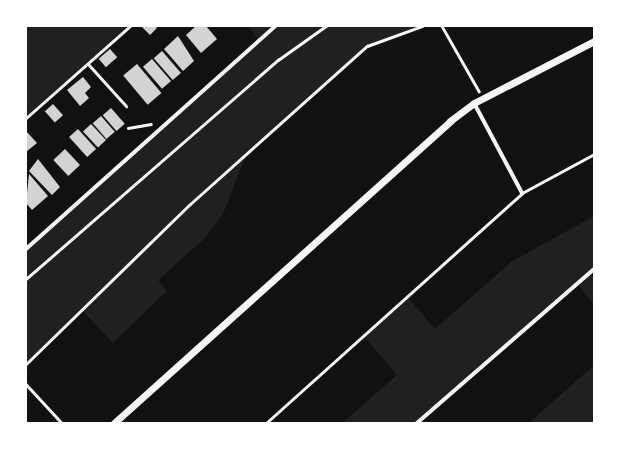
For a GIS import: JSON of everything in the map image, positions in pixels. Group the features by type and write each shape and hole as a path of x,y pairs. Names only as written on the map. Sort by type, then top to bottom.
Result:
{"street":[{"path":"26,249 276,26"},
{"path":"114,423 440,130 474,103 594,41"},
{"path":"474,103 522,193"},
{"path":"417,423 594,269"}],"lane":[{"path":"26,118 130,26"},
{"path":"26,364 189,205 367,46 422,26"},
{"path":"88,64 126,106"},
{"path":"266,423 522,193 594,154"}],"path":[{"path":"26,279 278,60 326,26"},
{"path":"442,26 483,98"},
{"path":"128,128 151,124"},
{"path":"26,384 62,423"}],"shaded area":[{"path":"26,26 130,26 26,118"},
{"path":"247,26 422,26 367,46 247,153 223,214 205,238 158,280 167,291 113,343 82,310 26,364 26,249 259,40"},
{"path":"594,216 594,304 576,283 417,423 342,423 397,375 363,335 407,296 435,329 511,262"},
{"path":"594,365 594,423 529,423"}],"building":[{"path":"141,26 155,26 157,28 150,35"},
{"path":"196,26 206,26 217,39 201,53 186,35"},
{"path":"178,36 194,61 183,71 164,49"},
{"path":"110,49 117,57 106,67 99,59"},
{"path":"162,51 181,73 173,80 154,58"},
{"path":"152,59 171,81 162,89 143,67"},
{"path":"137,64 161,93 148,105 123,76"},
{"path":"83,77 91,87 85,93 89,98 80,106 67,90"},
{"path":"53,104 63,115 55,123 45,111"},
{"path":"111,108 125,124 116,131 103,115"},
{"path":"101,116 115,132 106,139 93,123"},
{"path":"91,124 106,140 98,148 83,132"},
{"path":"78,129 96,149 87,157 69,137"},
{"path":"26,131 37,143 26,152"},
{"path":"65,149 80,165 68,176 53,160"},
{"path":"38,159 60,187 52,195 29,171"},
{"path":"29,174 48,196 32,210 26,203"}]}
